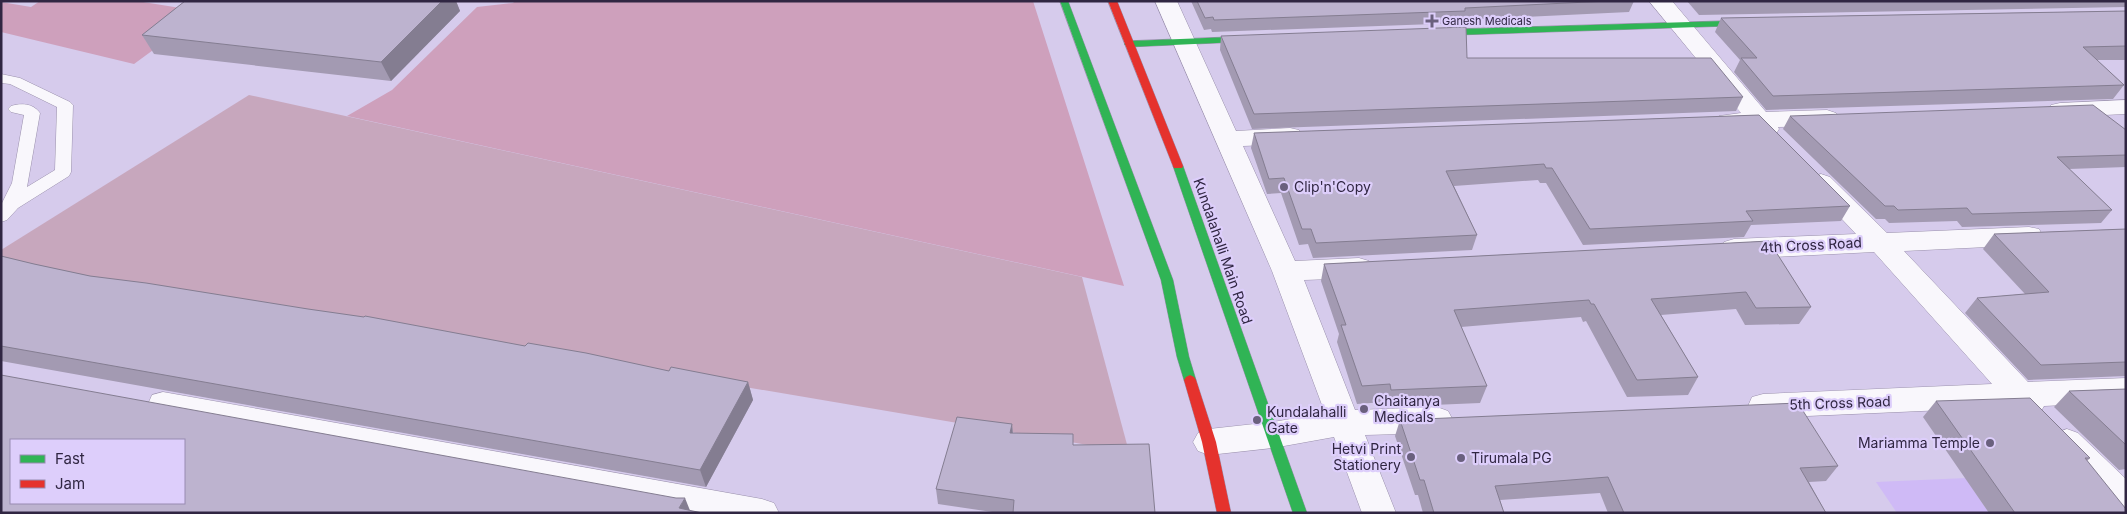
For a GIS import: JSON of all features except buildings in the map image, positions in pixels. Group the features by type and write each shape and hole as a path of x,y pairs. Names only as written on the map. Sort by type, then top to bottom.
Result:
{"main road":[{"path":"1064,1 1167,280 1183,357 1209,442 1224,513"},
{"name":"Kundalahalli Main Road","path":"1112,1 1170,143 1300,513"},
{"path":"1412,34 1768,22"},
{"path":"1129,44 1273,39"}],"street":[{"path":"1166,1 1286,272 1379,513"},
{"path":"1660,1 1758,120 1786,148"},
{"path":"2036,110 2126,107"},
{"path":"1708,122 1847,117"},
{"path":"1226,139 1315,136"},
{"path":"1807,169 1879,241 2021,396 2126,501"},
{"name":"4th Cross Road","path":"1711,250 1879,241 2057,235"},
{"path":"1286,272 1385,266"},
{"name":"5th Cross Road","path":"1732,408 2126,390"},
{"path":"138,400 762,513"},
{"path":"1209,442 1273,435 1345,423 1464,418"}],"lane":[{"path":"6,83 64,105 63,172 6,210"},
{"path":"6,210 20,183 32,113 26,109 16,109"}],"shaded area":[{"path":"40,1 137,1 205,12 134,64 1,32 1,2 31,7"},
{"path":"515,1 1033,1 1124,286 347,116 392,90 477,7 513,3"},
{"path":"249,95 1082,277 1129,452 1,261 1,250"},
{"path":"2079,473 2075,481 1970,485 1989,513 1897,513 1876,482"}],"traffic: fast":[{"path":"1064,1 1167,280 1183,357 1190,380"},
{"path":"1427,33 1757,23"},
{"path":"1129,44 1257,39"},
{"path":"1178,166 1300,513"}],"traffic: jam":[{"path":"1112,1 1178,166"},
{"path":"1190,380 1209,442 1224,513"}],"place":[{"name":"Ganesh Medicals","path":"1432,21"},
{"name":"Clip'n'Copy","path":"1284,187"},
{"name":"Chaitanya Medicals","path":"1364,409"},
{"name":"Kundalahalli Gate","path":"1257,420"},
{"name":"Mariamma Temple","path":"1990,443"},
{"name":"Hetvi Print Stationery","path":"1411,457"},
{"name":"Tirumala PG","path":"1461,458"}]}
